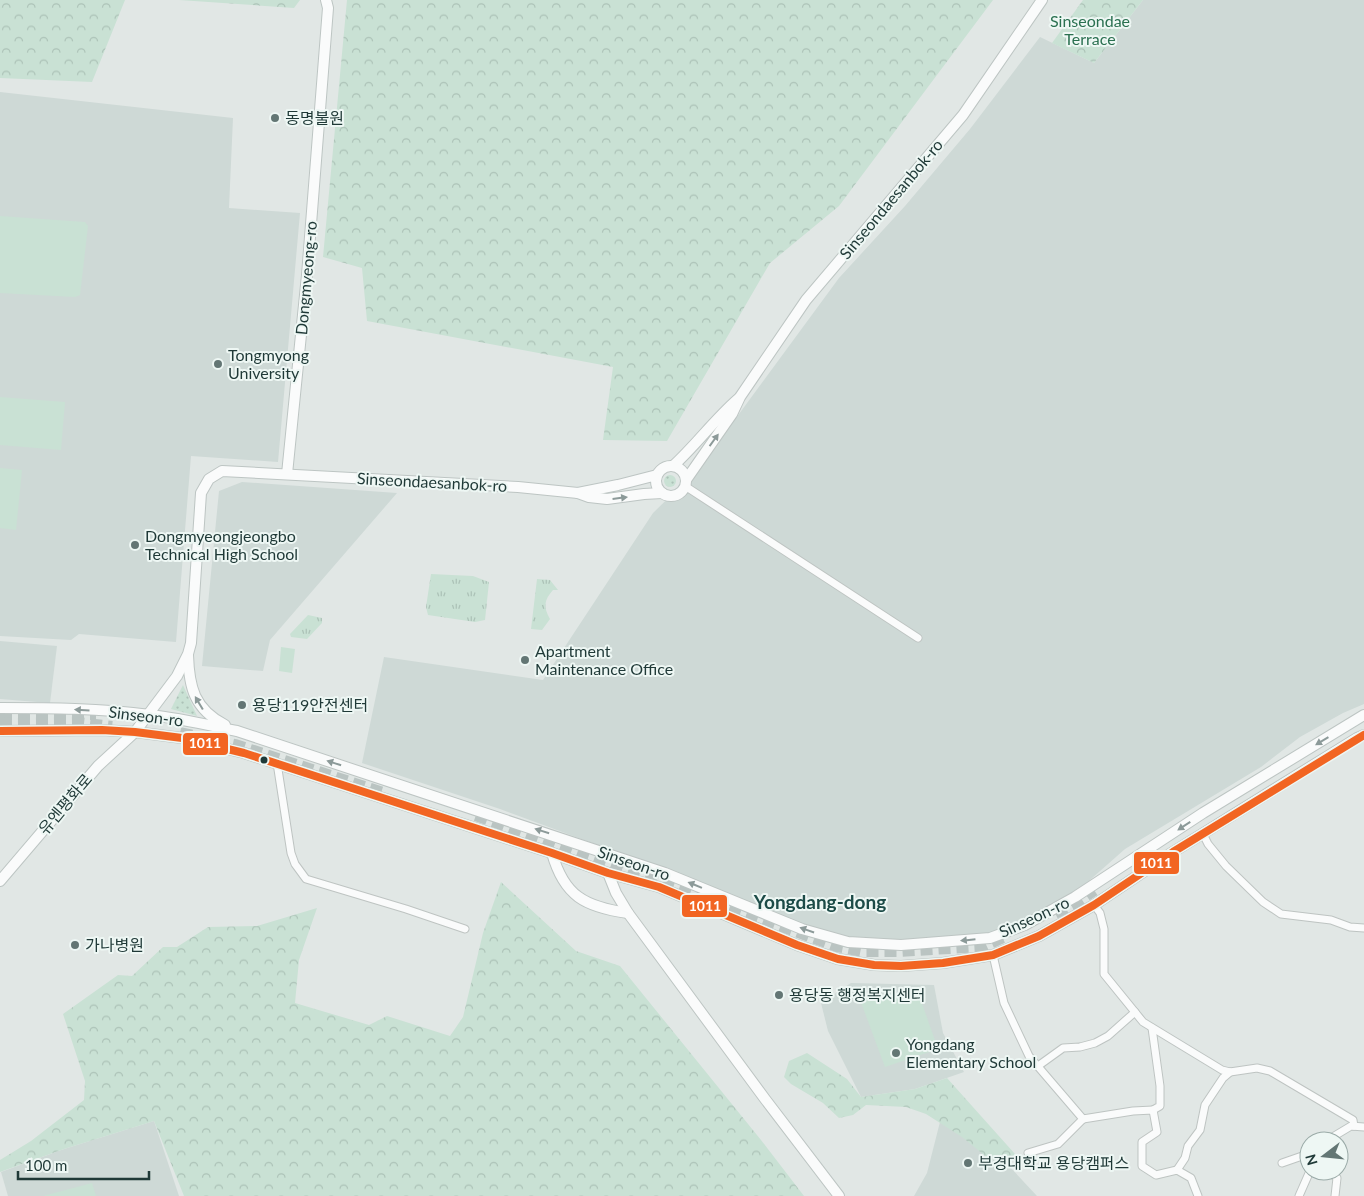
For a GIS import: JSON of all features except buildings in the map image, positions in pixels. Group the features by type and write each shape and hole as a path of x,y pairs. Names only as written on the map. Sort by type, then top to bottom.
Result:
{"main road":[{"name":"Dongmyeong-ro","path":"287,474 307,275 328,8 326,0"},
{"name":"Sinseondaesanbok-ro","path":"578,492 589,497 607,499 644,494 662,493 675,495 681,492 685,483 732,414 740,397 806,300 963,114 1042,0"},
{"name":"Sinseondaesanbok-ro","path":"287,474 578,492 618,485 657,475 661,469 673,466 687,454 740,397"},
{"path":"673,466 679,468 684,473 685,483"},
{"path":"237,731 215,720 203,710 195,698 189,673 188,654 194,622 201,493 209,480 222,471 287,474"},
{"path":"657,475 656,482 662,493"},
{"path":"135,732 177,676 188,654"},
{"name":"Sinseon-ro","path":"0,708 60,708 148,714 237,731 656,870 802,929 842,940 862,943 909,945 990,938 1015,929 1075,898 1203,813 1364,715"},
{"name":"Sinseon-ro","path":"0,731 102,730 135,732 182,738 244,753 608,873 659,887 797,945 838,959 874,965 901,966 943,963 993,955 1021,945 1094,905 1203,834 1364,735"},
{"name":"유엔평화로","path":"0,882 98,766 135,732"},
{"path":"552,853 556,867 568,889 581,899 595,906 628,913"},
{"path":"608,873 616,893 628,913 764,1099 839,1196"},
{"path":"1015,929 1021,945"}],"street":[{"path":"685,483 918,638"},
{"path":"277,763 291,852 295,864 306,880 406,909 465,929"},
{"path":"1203,834 1208,844 1226,866 1264,902 1281,914 1331,920 1350,927 1364,928"},
{"path":"1094,905 1100,913 1104,929 1104,974 1143,1022 1222,1070 1230,1072 1257,1068 1270,1071 1352,1120 1354,1126"},
{"path":"993,955 1004,1002 1029,1056 1083,1119"},
{"path":"1038,1066 1063,1048 1080,1047 1095,1043 1108,1036 1135,1012"},
{"path":"1028,1153 1058,1144 1083,1119 1133,1111 1153,1110 1160,1106 1160,1086 1152,1028"},
{"path":"1177,1170 1185,1158 1188,1146 1200,1130 1205,1105 1230,1072"},
{"path":"1153,1110 1157,1132 1142,1142 1142,1166 1156,1175 1177,1170 1192,1178 1198,1196"},
{"path":"1343,1131 1351,1126 1364,1127"},
{"path":"1282,1162 1299,1157"},
{"path":"1300,1196 1306,1181"},
{"path":"1335,1196 1337,1181"}],"shaded area":[{"path":"1143,0 1364,0 1364,704 1343,713 1300,737 1261,767 1125,849 1082,887 1028,921 989,933 916,943 847,940 818,931 641,861 500,809 362,763 384,657 543,680 653,513 700,467 839,278 905,206 970,129 1040,37 1094,63"},
{"name":"Tongmyong University","path":"0,92 233,118 229,208 300,213 278,462 191,456 176,642 79,634 71,640 0,636"},
{"path":"242,482 397,493 270,640 263,671 202,666 219,491"},
{"path":"0,641 57,646 50,703 0,699"},
{"name":"Yongdang Elementary School","path":"851,983 934,985 943,1033 964,1072 915,1089 861,1097 828,1031 821,1003"},
{"name":"부경대학교 용당캠퍼스","path":"941,1118 996,1152 1037,1196 914,1196 927,1173"},
{"path":"154,1121 179,1196 8,1196 1,1172 64,1149"}],"green space":[{"path":"0,0 125,0 92,82 0,78"},
{"path":"179,0 300,0 294,8"},
{"path":"347,0 993,0 839,206 770,263 667,441 603,440 613,367 367,321 362,268 323,257"},
{"name":"Sinseondae Terrace","path":"1083,0 1143,0 1094,63 1052,43"},
{"path":"0,216 85,222 88,226 80,295 75,297 0,293"},
{"path":"0,397 65,402 61,450 0,445"},
{"path":"0,468 22,470 16,530 0,528"},
{"path":"668,475 672,475 676,481 672,487 668,487 664,483 664,479"},
{"path":"431,574 473,576 489,582 485,620 475,622 428,615 426,607"},
{"path":"537,579 550,580 558,590 553,590 546,600 546,611 550,619 542,630 531,629"},
{"path":"308,615 322,618 322,623 307,639 291,637 290,634"},
{"path":"281,647 295,649 292,673 279,671"},
{"path":"183,685 197,716 171,709"},
{"path":"501,882 576,951 620,966 804,1196 184,1196 154,1121 64,1149 0,1172 0,1160 31,1141 84,1100 85,1081 63,1014 118,975 132,976 163,947 177,947 208,927 257,926 317,908 299,960 295,1003 369,1025 387,1016 450,1036 463,1017 483,933"},
{"path":"918,992 938,1049 885,1067 859,997"},
{"path":"807,1053 847,1079 861,1097 915,1089 947,1078 1015,1154 1007,1161 989,1159 962,1137 926,1114 906,1107 866,1105 853,1115 839,1118 823,1103 791,1084 784,1077 789,1061"},
{"path":"92,1183 96,1196 43,1196"}],"tunnel":[{"path":"0,714 96,714"},
{"path":"0,724 78,723 112,727"},
{"path":"180,733 235,745 383,793"},
{"path":"476,815 837,946 863,951 898,951 983,946 1003,937"},
{"path":"1055,913 1075,903 1094,890"}],"transit line":[{"name":"1011","path":"0,731 102,730 135,732 182,738 244,753 608,873 659,887 797,945 838,959 874,965 901,966 943,963 993,955 1039,936 1094,905 1173,852 1364,735"}],"place":[{"name":"동명불원","path":"275,118"},
{"name":"Tongmyong University","path":"218,364"},
{"name":"Dongmyeongjeongbo Technical High School","path":"135,545"},
{"name":"Apartment Maintenance Office","path":"525,660"},
{"name":"용당119안전센터","path":"242,705"},
{"name":"가나병원","path":"75,945"},
{"name":"용당동 행정복지센터","path":"779,995"},
{"name":"Yongdang Elementary School","path":"896,1053"},
{"name":"부경대학교 용당캠퍼스","path":"968,1163"}],"district":[{"name":"Yongdang-dong","path":"820,902"}]}
